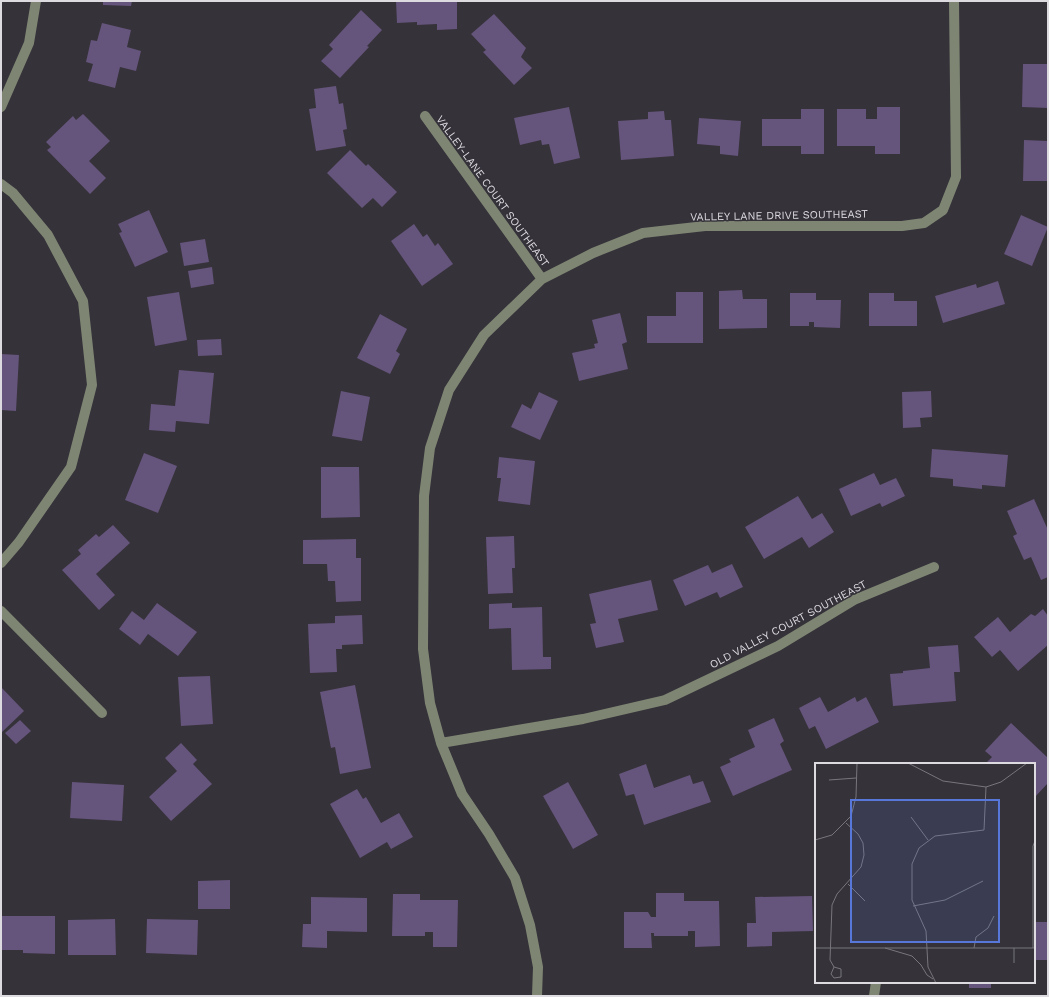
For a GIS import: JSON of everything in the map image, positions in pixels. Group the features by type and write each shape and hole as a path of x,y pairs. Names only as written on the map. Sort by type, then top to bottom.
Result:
{"street":[{"path":"1,107 28,43 36,1"},
{"name":"VALLEY LANE DRIVE SOUTHEAST","path":"537,996 538,967 530,925 515,878 489,834 462,794 441,743 430,703 423,649 424,496 430,448 449,390 484,335 542,279 593,253 643,233 705,226 902,226 924,223 943,210 956,177 954,1"},
{"name":"VALLEY-LANE COURT SOUTHEAST","path":"425,116 542,279"},
{"path":"1,184 13,193 48,235 83,301 92,386 71,467 19,542 1,563"},
{"name":"OLD VALLEY COURT SOUTHEAST","path":"441,743 583,719 665,700 778,646 854,600 934,567"},
{"path":"1,611 102,713"},
{"path":"874,996 876,983"}],"building":[{"path":"103,1 132,1 131,6 103,5"},
{"path":"396,1 457,1 457,29 437,30 437,24 417,25 417,22 397,23"},
{"path":"361,10 382,30 367,46 369,47 340,78 321,61 333,49 329,45"},
{"path":"494,14 526,48 521,57 532,68 514,85 483,52 486,50 471,34"},
{"path":"102,23 131,30 127,47 141,51 136,71 120,67 115,88 88,81 93,64 86,62 91,40 97,41"},
{"path":"1023,64 1048,64 1048,108 1022,107"},
{"path":"336,86 339,104 343,103 347,129 343,130 346,146 316,151 309,109 316,108 314,89"},
{"path":"569,107 580,158 554,164 549,144 542,145 541,140 520,145 514,118"},
{"path":"877,107 900,107 900,154 875,154 875,146 837,146 837,109 866,109 866,119 877,119"},
{"path":"801,109 824,109 824,154 801,154 801,146 762,146 762,119 801,119"},
{"path":"664,111 665,120 671,120 674,156 621,160 618,121 648,119 648,112"},
{"path":"83,114 110,141 89,161 106,178 90,194 47,150 51,147 46,142 73,116 76,120"},
{"path":"699,118 741,121 738,156 720,154 720,146 697,144"},
{"path":"1024,140 1048,141 1048,181 1023,181"},
{"path":"350,150 366,166 368,164 397,192 382,207 373,198 362,208 327,173"},
{"path":"149,210 168,252 135,267 119,233 122,232 118,224"},
{"path":"1021,215 1048,227 1032,266 1004,254"},
{"path":"414,224 423,237 427,234 435,246 438,243 453,264 422,286 391,241"},
{"path":"205,239 209,262 184,266 180,243"},
{"path":"212,267 214,284 191,288 188,271"},
{"path":"998,281 1005,304 943,323 935,296 976,284 977,288"},
{"path":"742,290 743,299 767,299 767,328 719,329 719,291"},
{"path":"179,292 187,340 155,346 147,297"},
{"path":"676,292 703,292 703,343 647,343 647,316 676,316"},
{"path":"790,293 816,293 816,300 841,300 840,328 814,327 814,322 809,322 809,326 790,326"},
{"path":"869,293 894,293 894,301 917,301 917,326 869,326"},
{"path":"620,313 627,342 622,344 628,369 579,381 572,353 595,348 594,344 598,343 592,320"},
{"path":"380,314 407,329 396,351 400,354 390,374 357,358"},
{"path":"221,339 222,355 198,356 197,340"},
{"path":"1,354 19,355 16,411 1,410"},
{"path":"179,370 214,373 209,424 176,421 175,432 149,430 151,404 175,406"},
{"path":"341,391 370,397 362,441 332,436"},
{"path":"931,391 932,417 920,418 921,427 903,428 902,392"},
{"path":"539,392 558,401 540,440 511,427 522,404 531,409"},
{"path":"932,449 1008,455 1005,487 982,485 982,489 953,486 953,479 930,477"},
{"path":"144,453 177,466 158,513 125,500"},
{"path":"499,457 535,461 530,505 498,501 501,478 497,478"},
{"path":"321,467 359,467 360,517 321,518"},
{"path":"874,473 880,485 896,478 905,496 882,507 880,503 851,516 839,489"},
{"path":"798,496 812,519 822,513 834,532 809,548 802,537 764,559 745,527"},
{"path":"1034,499 1048,530 1048,577 1041,580 1031,557 1024,560 1013,536 1017,534 1007,511"},
{"path":"113,525 130,543 96,574 115,595 99,610 62,570 81,554 78,550 96,534 99,537"},
{"path":"514,536 515,568 512,568 513,593 488,594 486,537"},
{"path":"356,539 356,558 361,558 361,601 336,602 335,581 328,581 327,564 303,564 303,540"},
{"path":"732,564 743,587 720,598 717,592 685,606 673,580 708,565 712,573"},
{"path":"651,580 658,610 618,619 624,642 596,648 590,624 596,623 589,594"},
{"path":"157,603 197,632 178,656 148,634 140,645 119,629 132,611 144,620"},
{"path":"512,603 512,608 542,607 543,657 551,657 551,669 512,670 511,628 489,629 489,604"},
{"path":"1043,609 1048,616 1048,645 1018,671 1000,650 992,657 974,637 998,617 1010,632 1031,614 1035,616"},
{"path":"362,615 363,644 342,645 342,649 336,649 337,672 310,673 308,624 335,623 335,616"},
{"path":"958,645 960,672 954,672 956,701 893,706 890,674 930,668 928,647"},
{"path":"210,676 213,724 181,726 178,677"},
{"path":"355,685 371,768 340,774 335,747 331,748 320,692"},
{"path":"1,687 24,711 1,733"},
{"path":"820,697 828,712 855,697 857,702 866,697 879,722 826,749 815,726 809,729 799,708"},
{"path":"774,718 784,741 780,744 792,770 733,796 720,767 731,762 729,759 755,747 748,730"},
{"path":"20,720 31,731 16,744 5,733"},
{"path":"1011,723 1048,758 1048,783 1035,797 1035,763 986,763 992,757 985,751"},
{"path":"181,743 197,760 193,764 212,784 171,821 149,797 177,771 165,758"},
{"path":"646,764 654,788 690,775 693,784 703,781 711,802 644,825 634,794 626,796 619,774"},
{"path":"72,782 124,785 122,821 70,818"},
{"path":"568,782 598,835 573,849 543,796"},
{"path":"357,789 363,799 366,797 381,823 399,813 413,837 391,849 387,842 360,858 330,804"},
{"path":"230,880 230,909 198,909 198,881"},
{"path":"656,893 684,893 684,901 719,901 720,946 695,947 695,931 688,931 688,936 654,936 654,933 651,933 652,948 624,948 624,912 648,912 651,917 656,917"},
{"path":"393,894 420,894 420,900 458,900 457,947 433,947 433,932 425,932 425,936 392,936"},
{"path":"812,896 813,931 772,932 772,946 747,947 747,923 756,923 755,897"},
{"path":"311,897 367,898 367,932 327,931 327,948 302,947 303,924 311,924"},
{"path":"1,916 55,916 55,954 23,953 23,950 1,950"},
{"path":"115,919 116,955 68,955 68,920"},
{"path":"147,919 198,920 197,955 146,953"},
{"path":"1035,922 1048,922 1048,960 1035,960"},
{"path":"969,983 991,983 991,988 969,988"}]}
